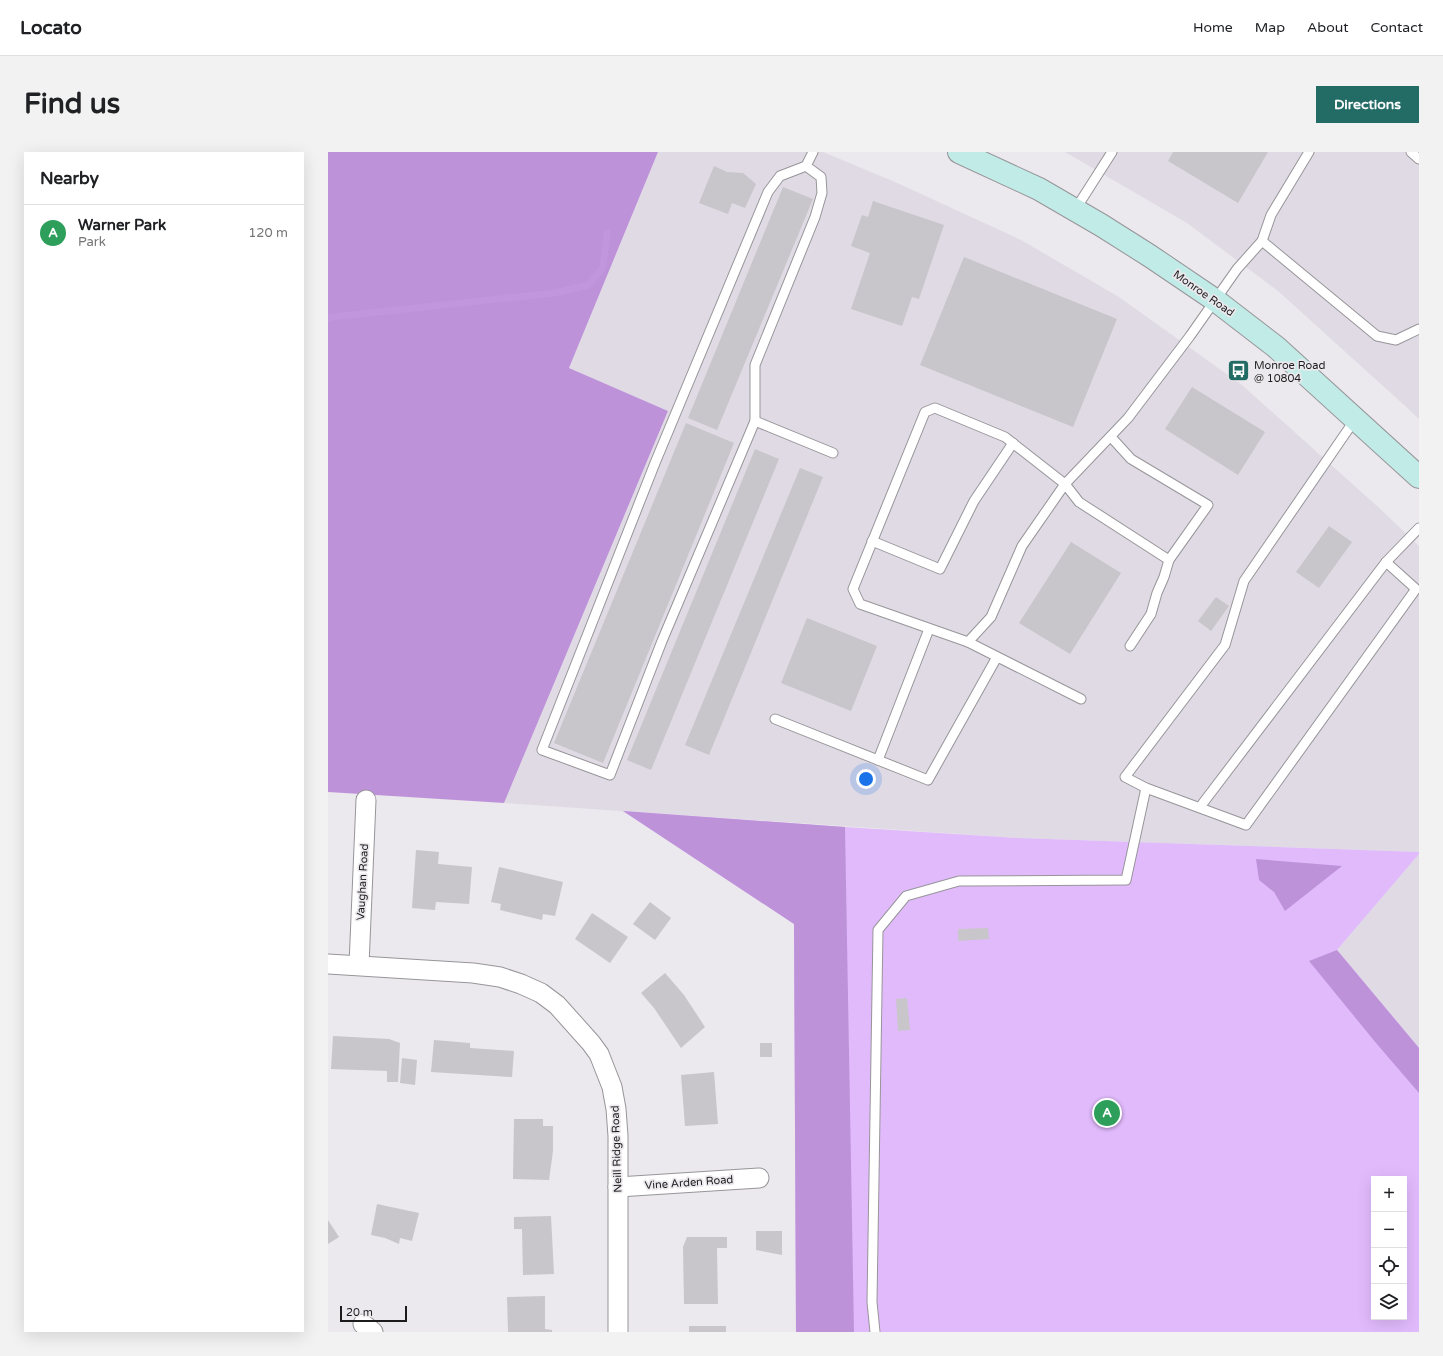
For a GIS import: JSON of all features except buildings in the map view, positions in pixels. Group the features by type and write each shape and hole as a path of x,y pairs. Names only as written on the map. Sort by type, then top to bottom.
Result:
{"main road":[{"name":"Monroe Road","path":"959,152 1039,189 1150,256 1215,300 1276,347 1356,418 1419,477"}],"street":[{"name":"Vaughan Road","path":"359,965 366,800"},
{"name":"Neill Ridge Road","path":"328,964 473,973 500,977 541,993 557,1005 592,1043 599,1054 612,1087 616,1109 618,1136 618,1332"},
{"name":"Vine Arden Road","path":"618,1187 759,1178"}],"lane":[{"path":"806,166 822,177 822,193 815,217 755,365 755,421 662,641 610,775 542,750 655,463 768,192 780,176 806,166 813,152"},
{"path":"1075,210 1112,152"},
{"path":"968,642 991,617 1022,546 1065,484 1128,418 1237,269 1262,241 1271,215 1309,152"},
{"path":"1411,152 1419,159"},
{"path":"1262,241 1377,336 1396,340 1419,329"},
{"path":"1081,699 968,642 860,604 853,589 925,412 935,408 1005,437 1065,484 1079,502 1169,560"},
{"path":"1356,418 1244,581 1225,645 1124,777 1146,788 1246,825 1416,589 1386,562"},
{"path":"755,421 833,452"},
{"path":"1111,437 1131,458 1208,505 1169,560 1151,614 1130,646"},
{"path":"872,541 940,569 974,501 1013,443"},
{"path":"1200,807 1386,562 1419,528"},
{"path":"878,760 929,629"},
{"path":"775,719 928,780 997,657"},
{"path":"875,1332 872,1302 878,930 906,896 959,881 1126,880 1146,788"}],"shaded area":[{"path":"328,152 658,152 569,368 668,411 504,803 328,792"},
{"path":"658,152 823,152 895,182 1021,240 1119,297 1242,385 1377,506 1419,546 1419,852 1018,838 504,803 668,411 569,368"},
{"path":"1065,152 1419,152 1419,419 1278,291 1187,223"},
{"path":"623,811 1018,838 1419,852 1419,854 1337,950 1419,1048 1419,1332 796,1332 794,924"},
{"path":"623,811 845,827 854,1332 796,1332 794,924"},
{"path":"1419,854 1419,1048 1337,950"},
{"path":"1256,859 1342,866 1285,911 1274,892 1259,880"},
{"path":"1337,950 1419,1048 1419,1093 1309,961"}],"waterway":[{"path":"328,319 332,317 555,293 588,285 603,267 607,233"}],"place":[{"name":"Monroe Road @ 10804","path":"1239,371"},
{"name":"Warner Park","path":"1107,1113"}]}
